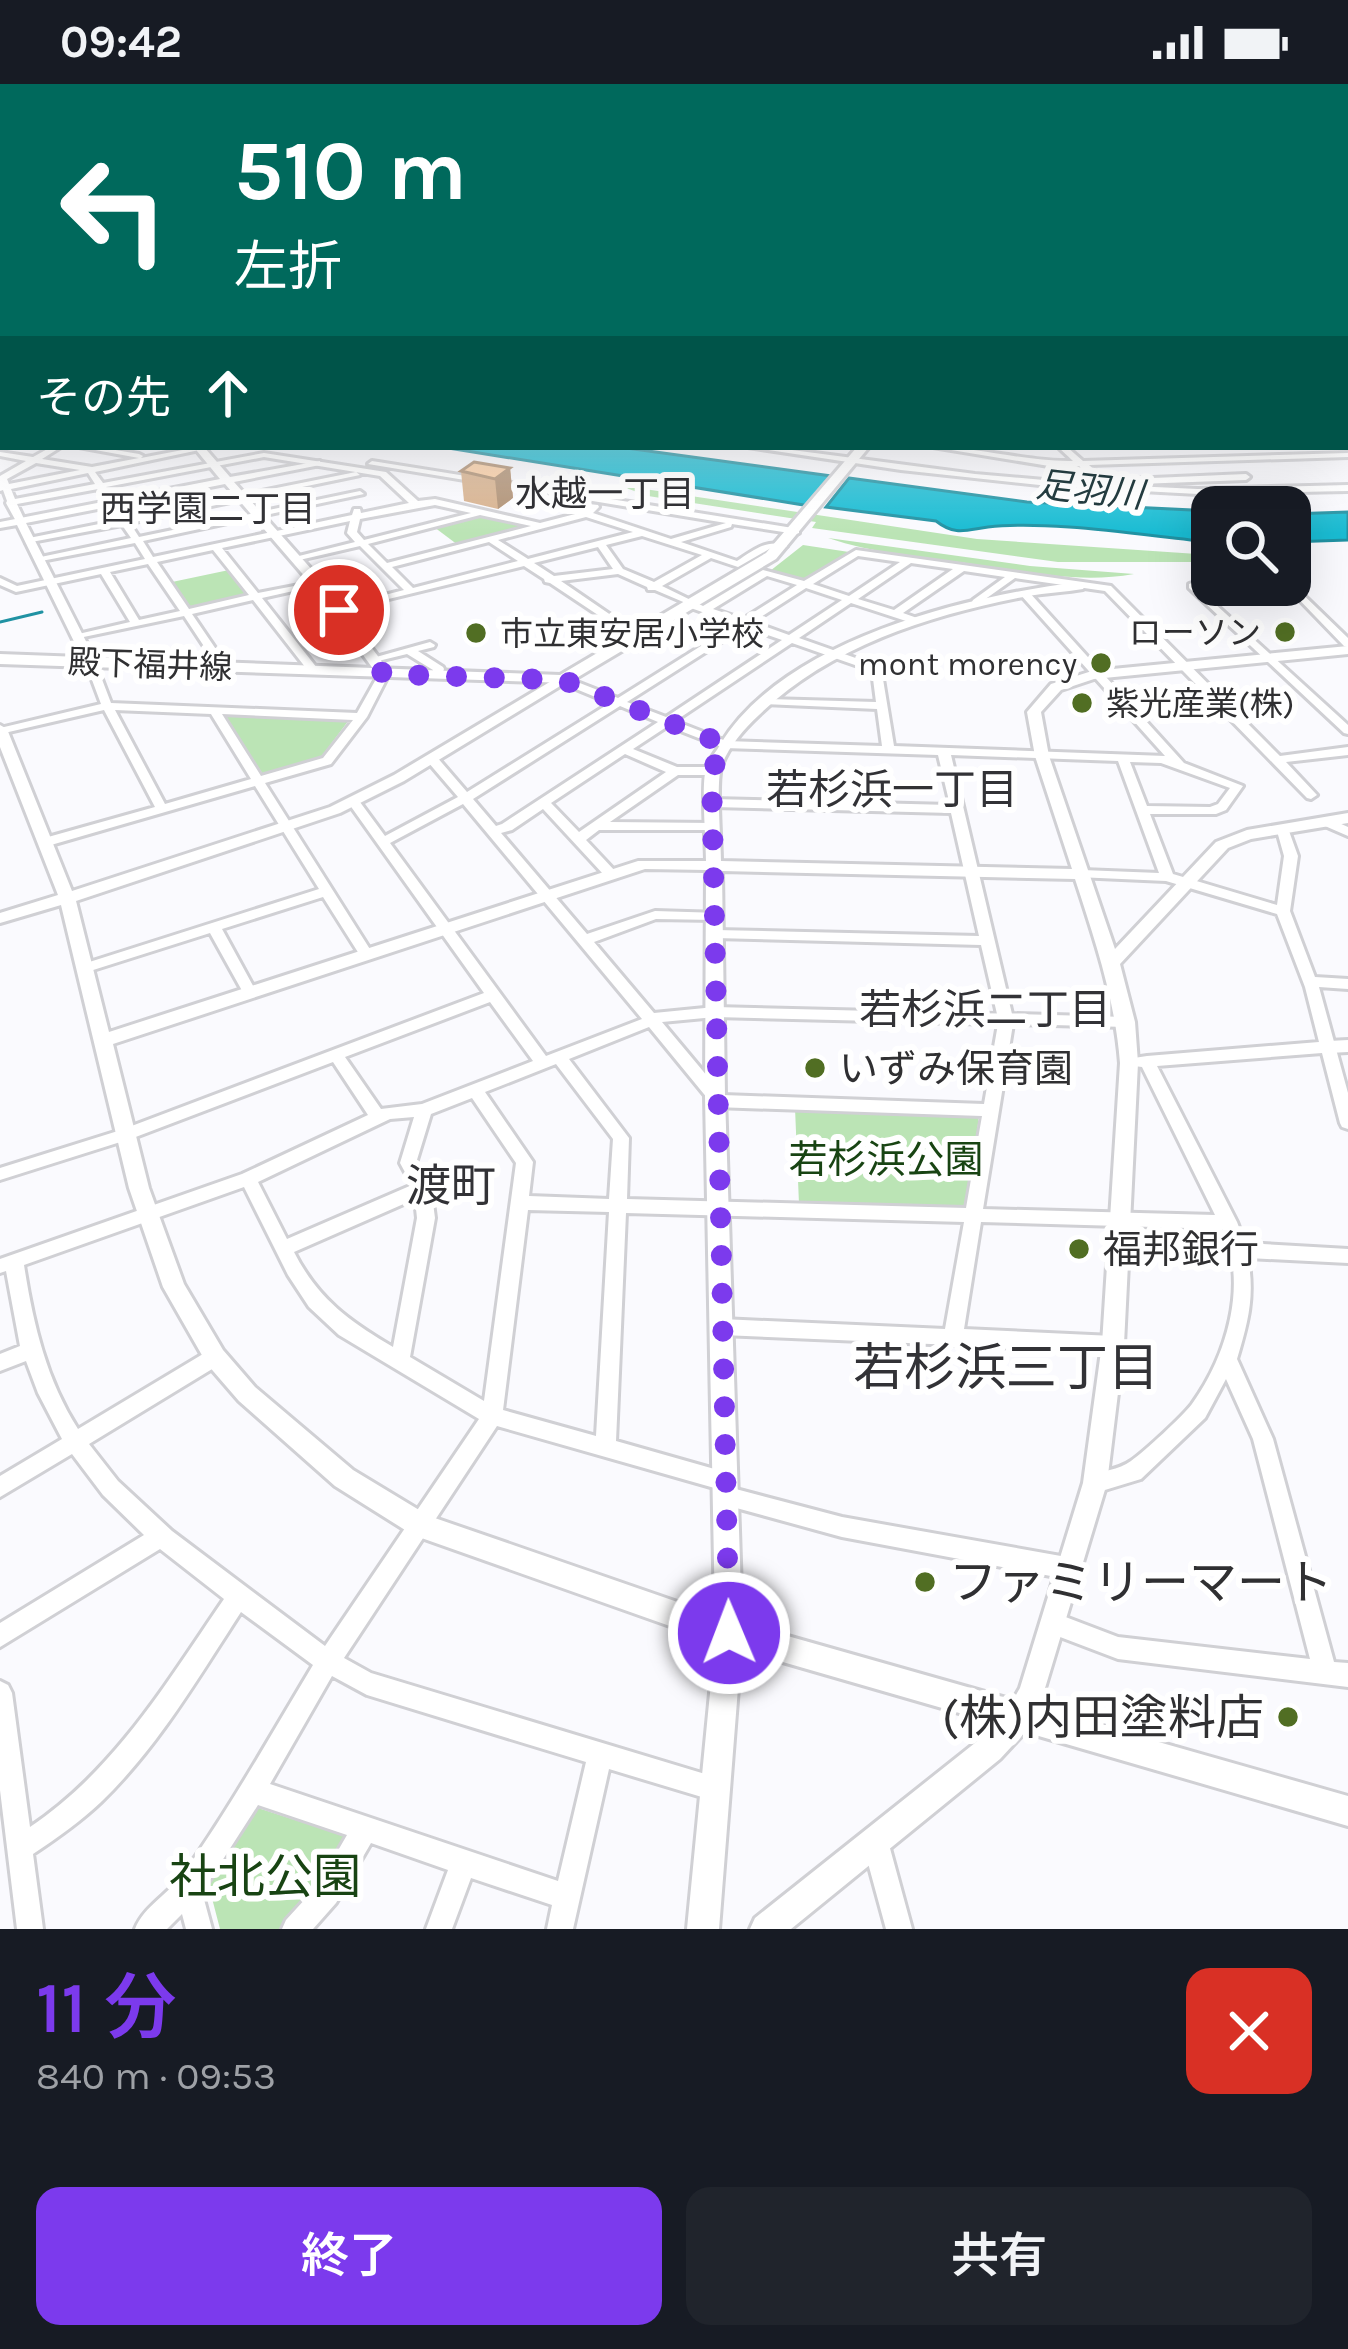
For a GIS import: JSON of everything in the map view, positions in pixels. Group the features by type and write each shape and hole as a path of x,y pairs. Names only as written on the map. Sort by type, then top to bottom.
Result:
{"main road":[{"path":"563,680 697,606 774,537 796,531 850,454"},
{"name":"殿下福井線","path":"0,659 313,670 379,667 437,676 563,680"}],"street":[{"path":"51,450 5,474 2,488 161,808"},
{"path":"101,450 150,458"},
{"path":"2,488 189,450"},
{"path":"201,450 317,583 379,667"},
{"path":"281,450 774,537"},
{"path":"772,450 827,458 850,454"},
{"path":"802,450 827,458"},
{"path":"813,450 1081,489 1223,493 1348,485"},
{"path":"936,468 949,450"},
{"path":"967,450 1079,463 1348,455"},
{"path":"1065,450 1104,483 1246,477"},
{"path":"1208,450 1258,484 1331,489"},
{"path":"0,454 89,469 223,667"},
{"path":"10,503 264,455 595,507 586,514 386,566"},
{"path":"1329,455 1348,471"},
{"path":"0,525 316,464 400,469"},
{"path":"29,541 365,472"},
{"path":"365,472 352,533 410,591"},
{"path":"382,474 416,505"},
{"path":"338,520 349,476"},
{"path":"1258,484 1348,485"},
{"path":"39,560 360,494"},
{"path":"0,580 14,589 434,502 542,526"},
{"path":"298,560 476,514"},
{"path":"586,514 743,564 774,537"},
{"path":"674,541 719,524 774,537"},
{"path":"428,526 458,548"},
{"path":"339,610 645,532"},
{"path":"491,539 638,637"},
{"path":"599,542 619,571 651,588 877,669 889,750"},
{"path":"216,547 313,670"},
{"path":"382,842 466,798 856,553 1108,588 1311,795"},
{"path":"651,588 708,556"},
{"path":"494,831 908,561"},
{"path":"895,614 960,568"},
{"path":"104,570 136,624"},
{"path":"548,580 619,571"},
{"path":"697,606 766,572 913,620"},
{"path":"977,602 1012,576"},
{"path":"78,637 317,583"},
{"path":"703,1929 729,1633 715,1099 713,771 724,744 768,702 838,655 913,620 1024,592 1079,586"},
{"path":"1024,592 1180,766"},
{"path":"1213,606 1348,731"},
{"path":"1310,606 1348,647"},
{"path":"46,842 328,760 361,717 379,667 409,650 430,645"},
{"path":"1095,1483 1134,1472 1198,1412 1227,1359 1241,1313 1243,1282 1228,1222 1138,1062 1112,963 1042,756 1035,710 1059,685 1100,674 1348,647"},
{"path":"409,650 440,670 437,676"},
{"path":"0,918 287,829 353,802 563,680 724,744 1162,759 1237,786 1212,812 1142,810"},
{"path":"768,702 883,706"},
{"path":"361,717 107,706 0,730 8,768 46,842 67,898 147,1216 174,1287 215,1357 286,1431 344,1478 422,1526 729,1633 1348,1811"},
{"path":"214,710 366,954"},
{"path":"624,749 675,771 713,771"},
{"path":"1276,760 1348,752"},
{"path":"944,753 1006,1021 953,1337"},
{"path":"1123,758 1167,877"},
{"path":"432,759 715,1099 991,1110"},
{"path":"578,839 675,771"},
{"path":"353,802 493,995 621,1138 606,1448"},
{"path":"544,802 609,872"},
{"path":"713,803 957,808"},
{"path":"1112,963 1222,845 1247,835 1348,818"},
{"path":"1330,824 1348,832"},
{"path":"596,826 713,827"},
{"path":"1283,832 1291,856 1283,911 1338,1046 1348,1124"},
{"path":"105,1040 644,864 1167,877 1283,911"},
{"path":"85,968 327,891"},
{"path":"585,940 655,915 715,916"},
{"path":"214,927 250,993"},
{"path":"715,934 987,941"},
{"path":"1310,981 1348,984"},
{"path":"2,1167 127,1134 493,995"},
{"path":"715,1789 367,1683 327,1663 159,1537 109,1491 74,1444 31,1351 7,1263 248,1179 378,1117 424,1110 652,1019 715,1012 1126,1022"},
{"path":"1138,1062 1338,1046"},
{"path":"336,1055 378,1117"},
{"path":"766,1929 989,1749 1020,1716 1072,1569 1095,1483 1113,1344 1117,1218 1138,1062"},
{"path":"148,1929 188,1890 253,1791 327,1663 492,1416 525,1162 475,1090"},
{"path":"400,1362 426,1218 422,1188 408,1163 424,1110"},
{"path":"248,1179 316,1302 346,1329 492,1416 606,1448 842,1528 1072,1569"},
{"path":"283,1249 422,1188"},
{"path":"520,1203 1228,1222"},
{"path":"1237,1250 1348,1256"},
{"path":"722,1327 1113,1344"},
{"path":"0,1364 31,1351"},
{"path":"0,1487 215,1357"},
{"path":"1054,1624 1118,1648 1336,1674 1263,1439 1227,1359"},
{"path":"0,1636 159,1537"},
{"path":"20,1847 76,1810 138,1750 239,1597"},
{"path":"0,1693 30,1929"},
{"path":"560,1929 601,1755"},
{"path":"253,1791 569,1898"},
{"path":"295,1929 327,1894 365,1829"},
{"path":"874,1841 899,1929"},
{"path":"440,1929 464,1862"},
{"path":"188,1890 199,1929"}],"green space":[{"path":"618,485 977,539 1191,554 1191,562 1058,562 812,528 816,522 648,496"},
{"path":"476,516 525,525 458,545 434,527"},
{"path":"828,538 1030,566 1134,574 1050,575 896,554"},
{"path":"803,545 849,552 801,581 770,571"},
{"path":"229,570 247,597 190,610 172,582"},
{"path":"224,715 349,720 319,760 264,776"},
{"name":"若杉浜公園","path":"795,1108 979,1114 969,1209 799,1204"},
{"name":"社北公園","path":"255,1807 348,1837 319,1884 282,1929 220,1929 207,1879"}],"water":[{"path":"461,450 641,450 831,476 810,506"},
{"path":"849,478 1027,502 1191,510 1191,540 1040,526 955,530 936,521 826,507"},
{"path":"1348,512 1348,540 1311,541 1311,513"}],"building":[{"path":"474,462 510,468 495,479 461,471"}],"waterway":[{"path":"0,622 42,612"}],"place":[{"name":"ローソン","path":"1285,632"},
{"name":"市立東安居小学校","path":"476,633"},
{"name":"mont morency","path":"1101,663"},
{"name":"紫光産業(株)","path":"1082,703"},
{"name":"いずみ保育園","path":"815,1068"},
{"name":"福邦銀行","path":"1079,1249"},
{"name":"ファミリーマート","path":"925,1582"},
{"name":"(株)内田塗料店","path":"1288,1717"}],"district":[{"name":"水越一丁目","path":"605,493"},
{"name":"西学園二丁目","path":"208,508"},
{"name":"若杉浜一丁目","path":"892,789"},
{"name":"若杉浜二丁目","path":"985,1009"},
{"name":"渡町","path":"451,1185"},
{"name":"若杉浜三丁目","path":"1006,1367"}],"route":[{"path":"339,610 383,674 563,680 724,744 713,769 712,796 729,1633"}],"water label":[{"name":"足羽川","path":"1090,489"}]}
